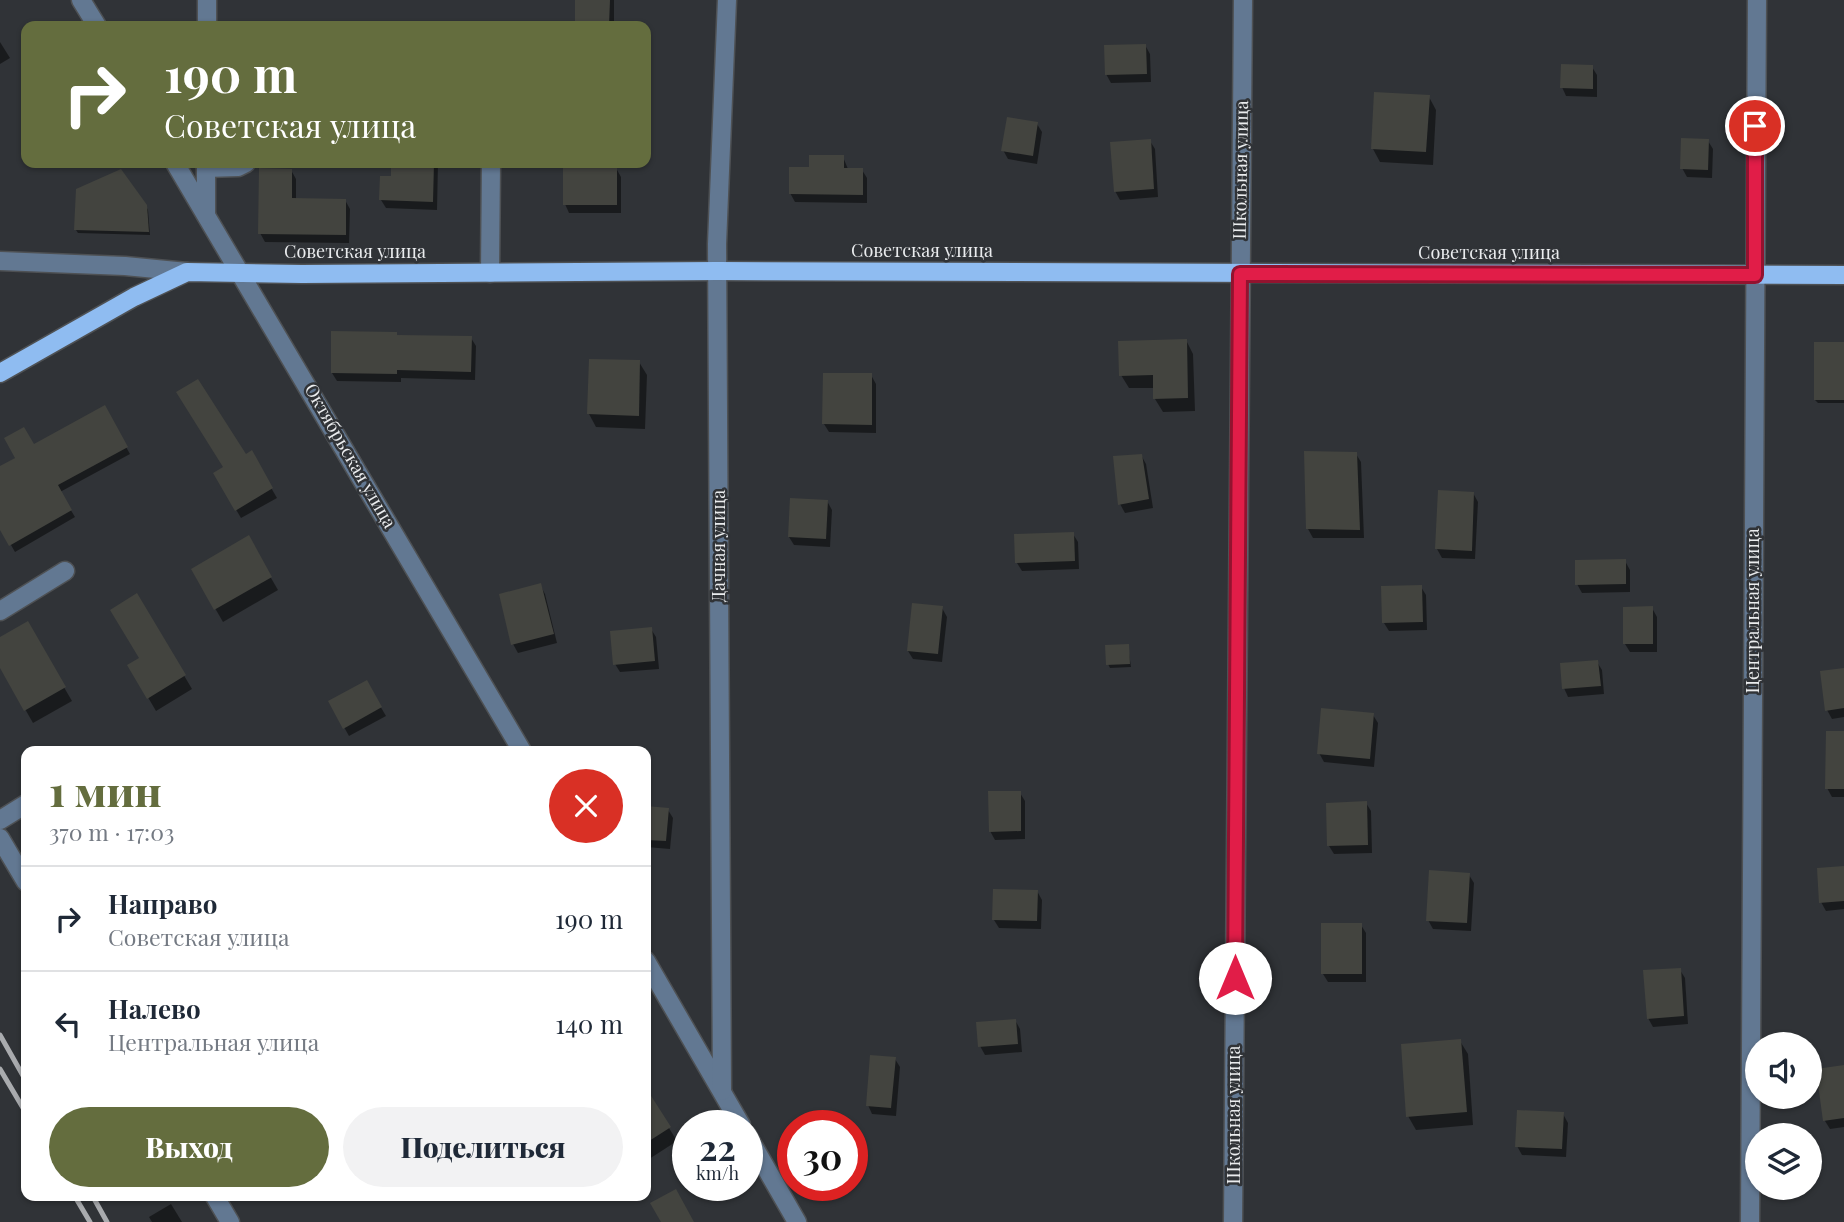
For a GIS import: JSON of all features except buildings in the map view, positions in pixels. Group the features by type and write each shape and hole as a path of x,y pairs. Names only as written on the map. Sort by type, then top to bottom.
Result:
{"main road":[{"name":"Советская улица","path":"187,272 1844,275"},
{"path":"0,373 134,298 187,272"}],"street":[{"path":"81,0 94,21"},
{"path":"207,0 207,21"},
{"name":"Дачная улица","path":"722,1091 717,271 727,0"},
{"name":"Школьная улица","path":"1233,1222 1243,0"},
{"name":"Центральная улица","path":"1750,1222 1756,0"},
{"name":"Октябрьская улица","path":"178,168 519,746"},
{"path":"206,168 206,216"},
{"path":"490,273 491,168"},
{"name":"Советская улица","path":"0,261 125,265 187,272"},
{"path":"0,611 65,571"},
{"path":"0,820 21,807"},
{"path":"0,838 21,874"},
{"path":"651,970 733,1110"},
{"path":"763,1163 797,1222"},
{"path":"218,1201 230,1222"}],"railway":[{"path":"0,1035 21,1072"},
{"path":"0,1069 21,1105"},
{"path":"78,1201 90,1222"},
{"path":"95,1201 107,1222"}],"route":[{"path":"1235,978 1240,274 1755,275 1755,126"}]}
